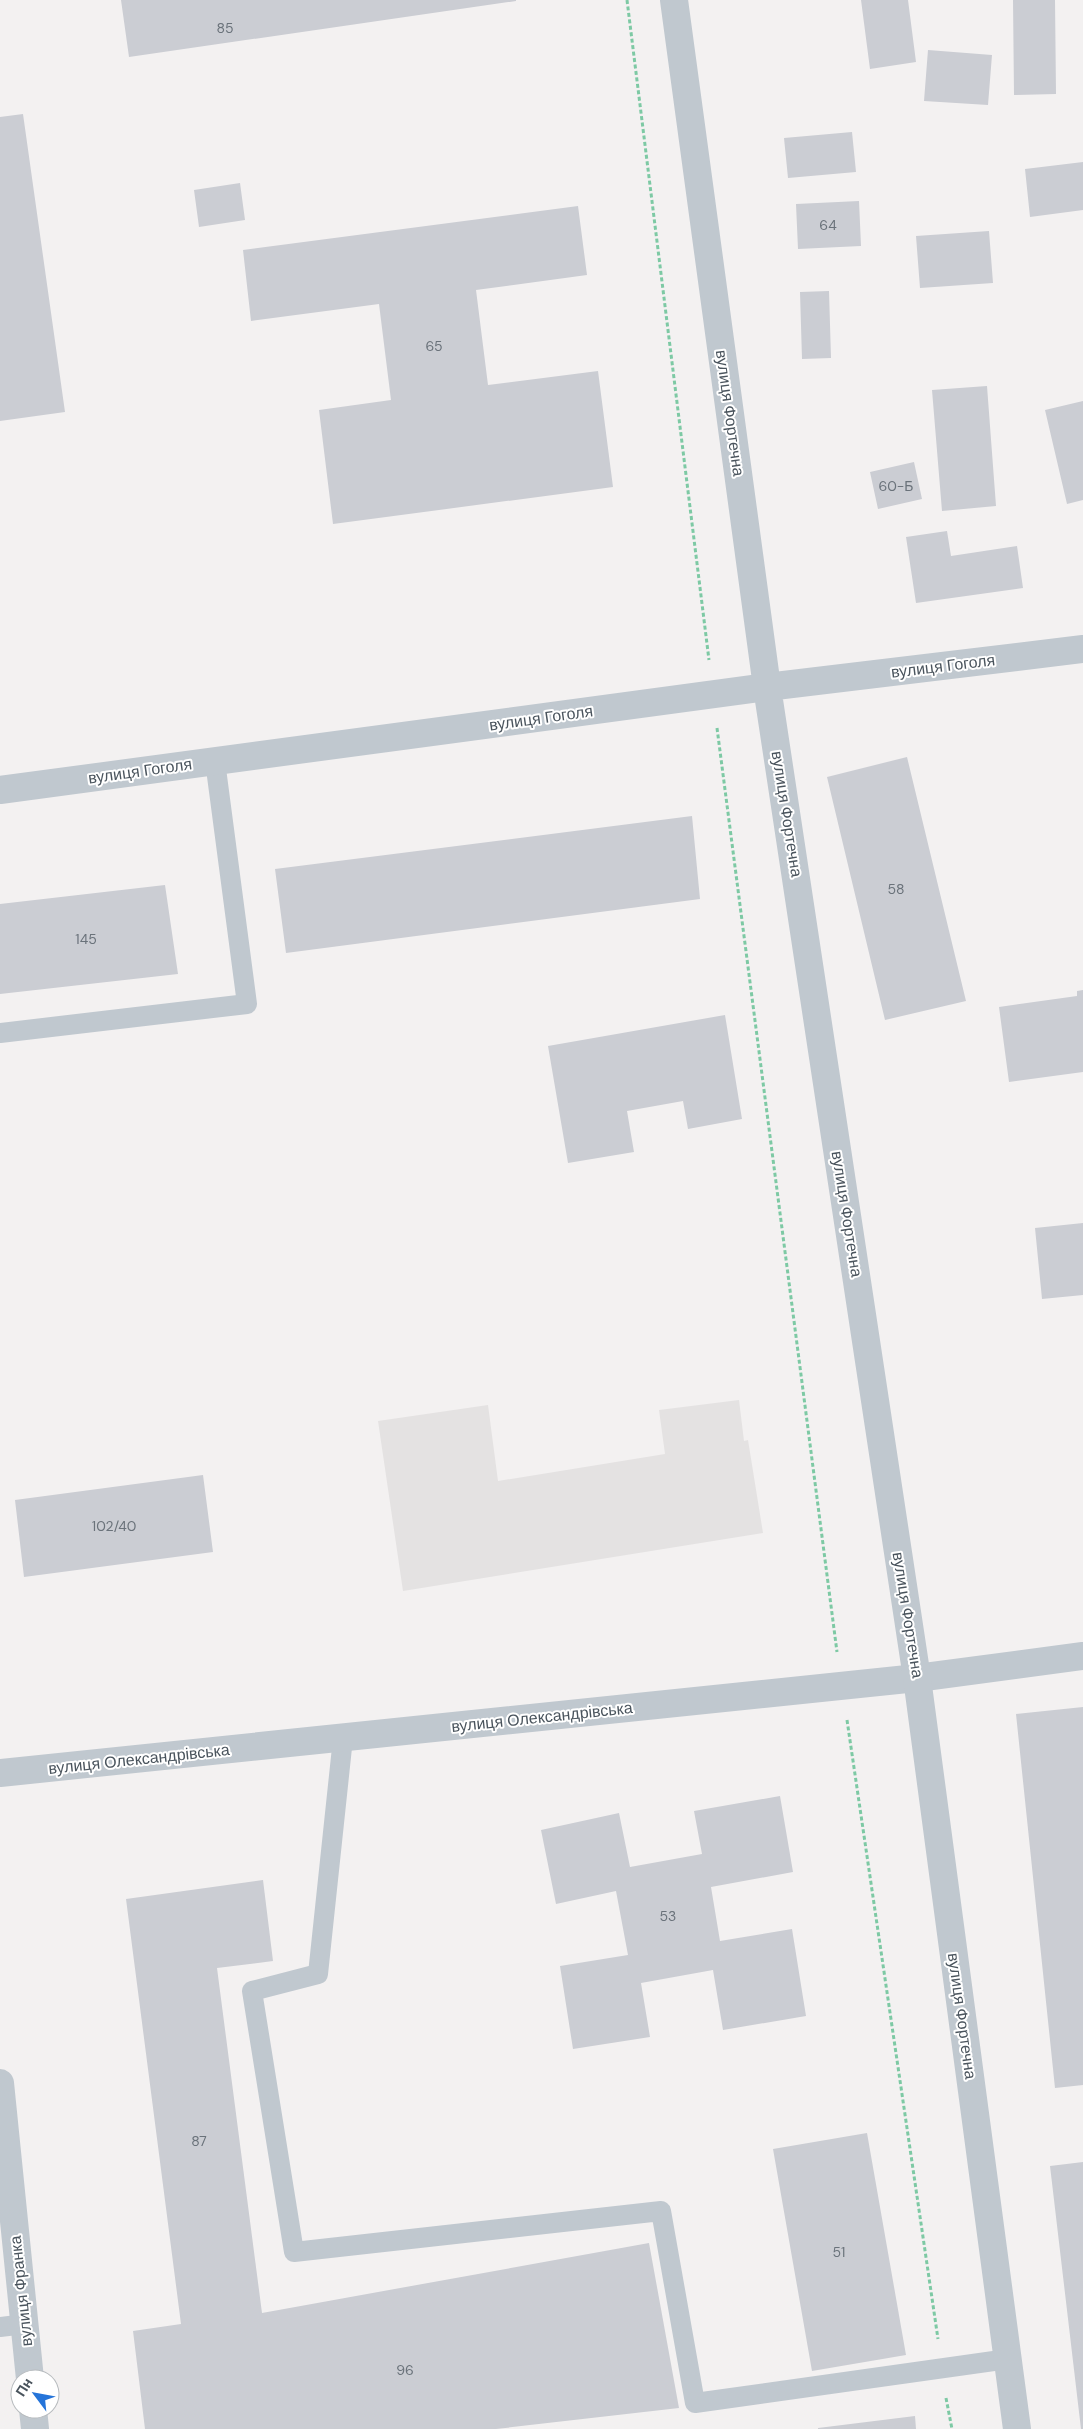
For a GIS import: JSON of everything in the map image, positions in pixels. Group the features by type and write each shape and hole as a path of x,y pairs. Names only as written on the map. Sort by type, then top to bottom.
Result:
{"street":[{"name":"вулиця Фортечна","path":"674,0 768,688 917,1678 1017,2429"},
{"name":"вулиця Гоголя","path":"0,790 713,695 1083,649"},
{"name":"вулиця Олександрівська","path":"0,1773 917,1678 1083,1656"},
{"name":"вулиця Франка","path":"0,2083 12,2326 27,2369"}],"lane":[{"path":"0,1033 247,1004 215,761"},
{"path":"343,1738 318,1974 252,1991 294,2252 661,2210 695,2403 1008,2359"}],"path":[{"path":"627,0 713,695 842,1686 952,2429"}],"shaded area":[{"path":"739,1400 744,1441 748,1440 763,1533 403,1591 378,1421 488,1405 498,1481 665,1454 659,1410"}],"building":[{"path":"121,0 516,0 516,1 129,57"},
{"path":"861,0 908,0 916,62 870,69"},
{"path":"1013,0 1055,0 1056,94 1014,95"},
{"path":"928,50 992,55 988,105 924,101"},
{"path":"23,114 65,412 0,421 0,117"},
{"path":"852,132 856,172 788,178 784,138"},
{"path":"1083,162 1083,210 1030,217 1025,169"},
{"path":"240,183 245,220 199,227 194,190"},
{"path":"859,201 861,246 798,249 796,204"},
{"path":"578,206 587,275 476,290 488,385 598,371 613,487 333,524 319,410 391,400 379,304 251,321 243,250"},
{"path":"989,231 993,283 920,288 916,236"},
{"path":"829,291 831,358 802,359 800,292"},
{"path":"987,386 996,506 942,511 932,390"},
{"path":"1083,401 1083,500 1067,504 1045,410"},
{"path":"914,462 922,499 878,509 870,472"},
{"path":"947,531 951,556 1017,546 1023,588 916,603 906,537"},
{"path":"907,757 966,1001 885,1020 827,777"},
{"path":"692,816 700,899 286,953 275,869"},
{"path":"165,885 178,974 0,994 0,904"},
{"path":"1083,990 1083,1072 1009,1082 999,1007 1077,996 1077,991"},
{"path":"725,1015 742,1119 688,1129 683,1101 627,1111 634,1152 568,1163 548,1046"},
{"path":"1083,1223 1083,1295 1042,1299 1035,1228"},
{"path":"203,1475 213,1552 24,1577 15,1500"},
{"path":"1083,1707 1083,2085 1055,2088 1016,1714"},
{"path":"780,1796 793,1872 711,1887 720,1941 792,1929 806,2016 723,2030 713,1970 641,1983 650,2037 573,2049 560,1966 628,1955 616,1891 556,1904 541,1830 619,1813 630,1867 702,1854 694,1811"},
{"path":"263,1880 273,1961 217,1968 262,2313 649,2243 679,2408 496,2429 145,2429 133,2331 181,2324 126,1899"},
{"path":"867,2133 906,2355 812,2371 773,2149"},
{"path":"1083,2162 1083,2429 1081,2429 1050,2166"},
{"path":"915,2416 916,2429 818,2429 818,2428"}]}
